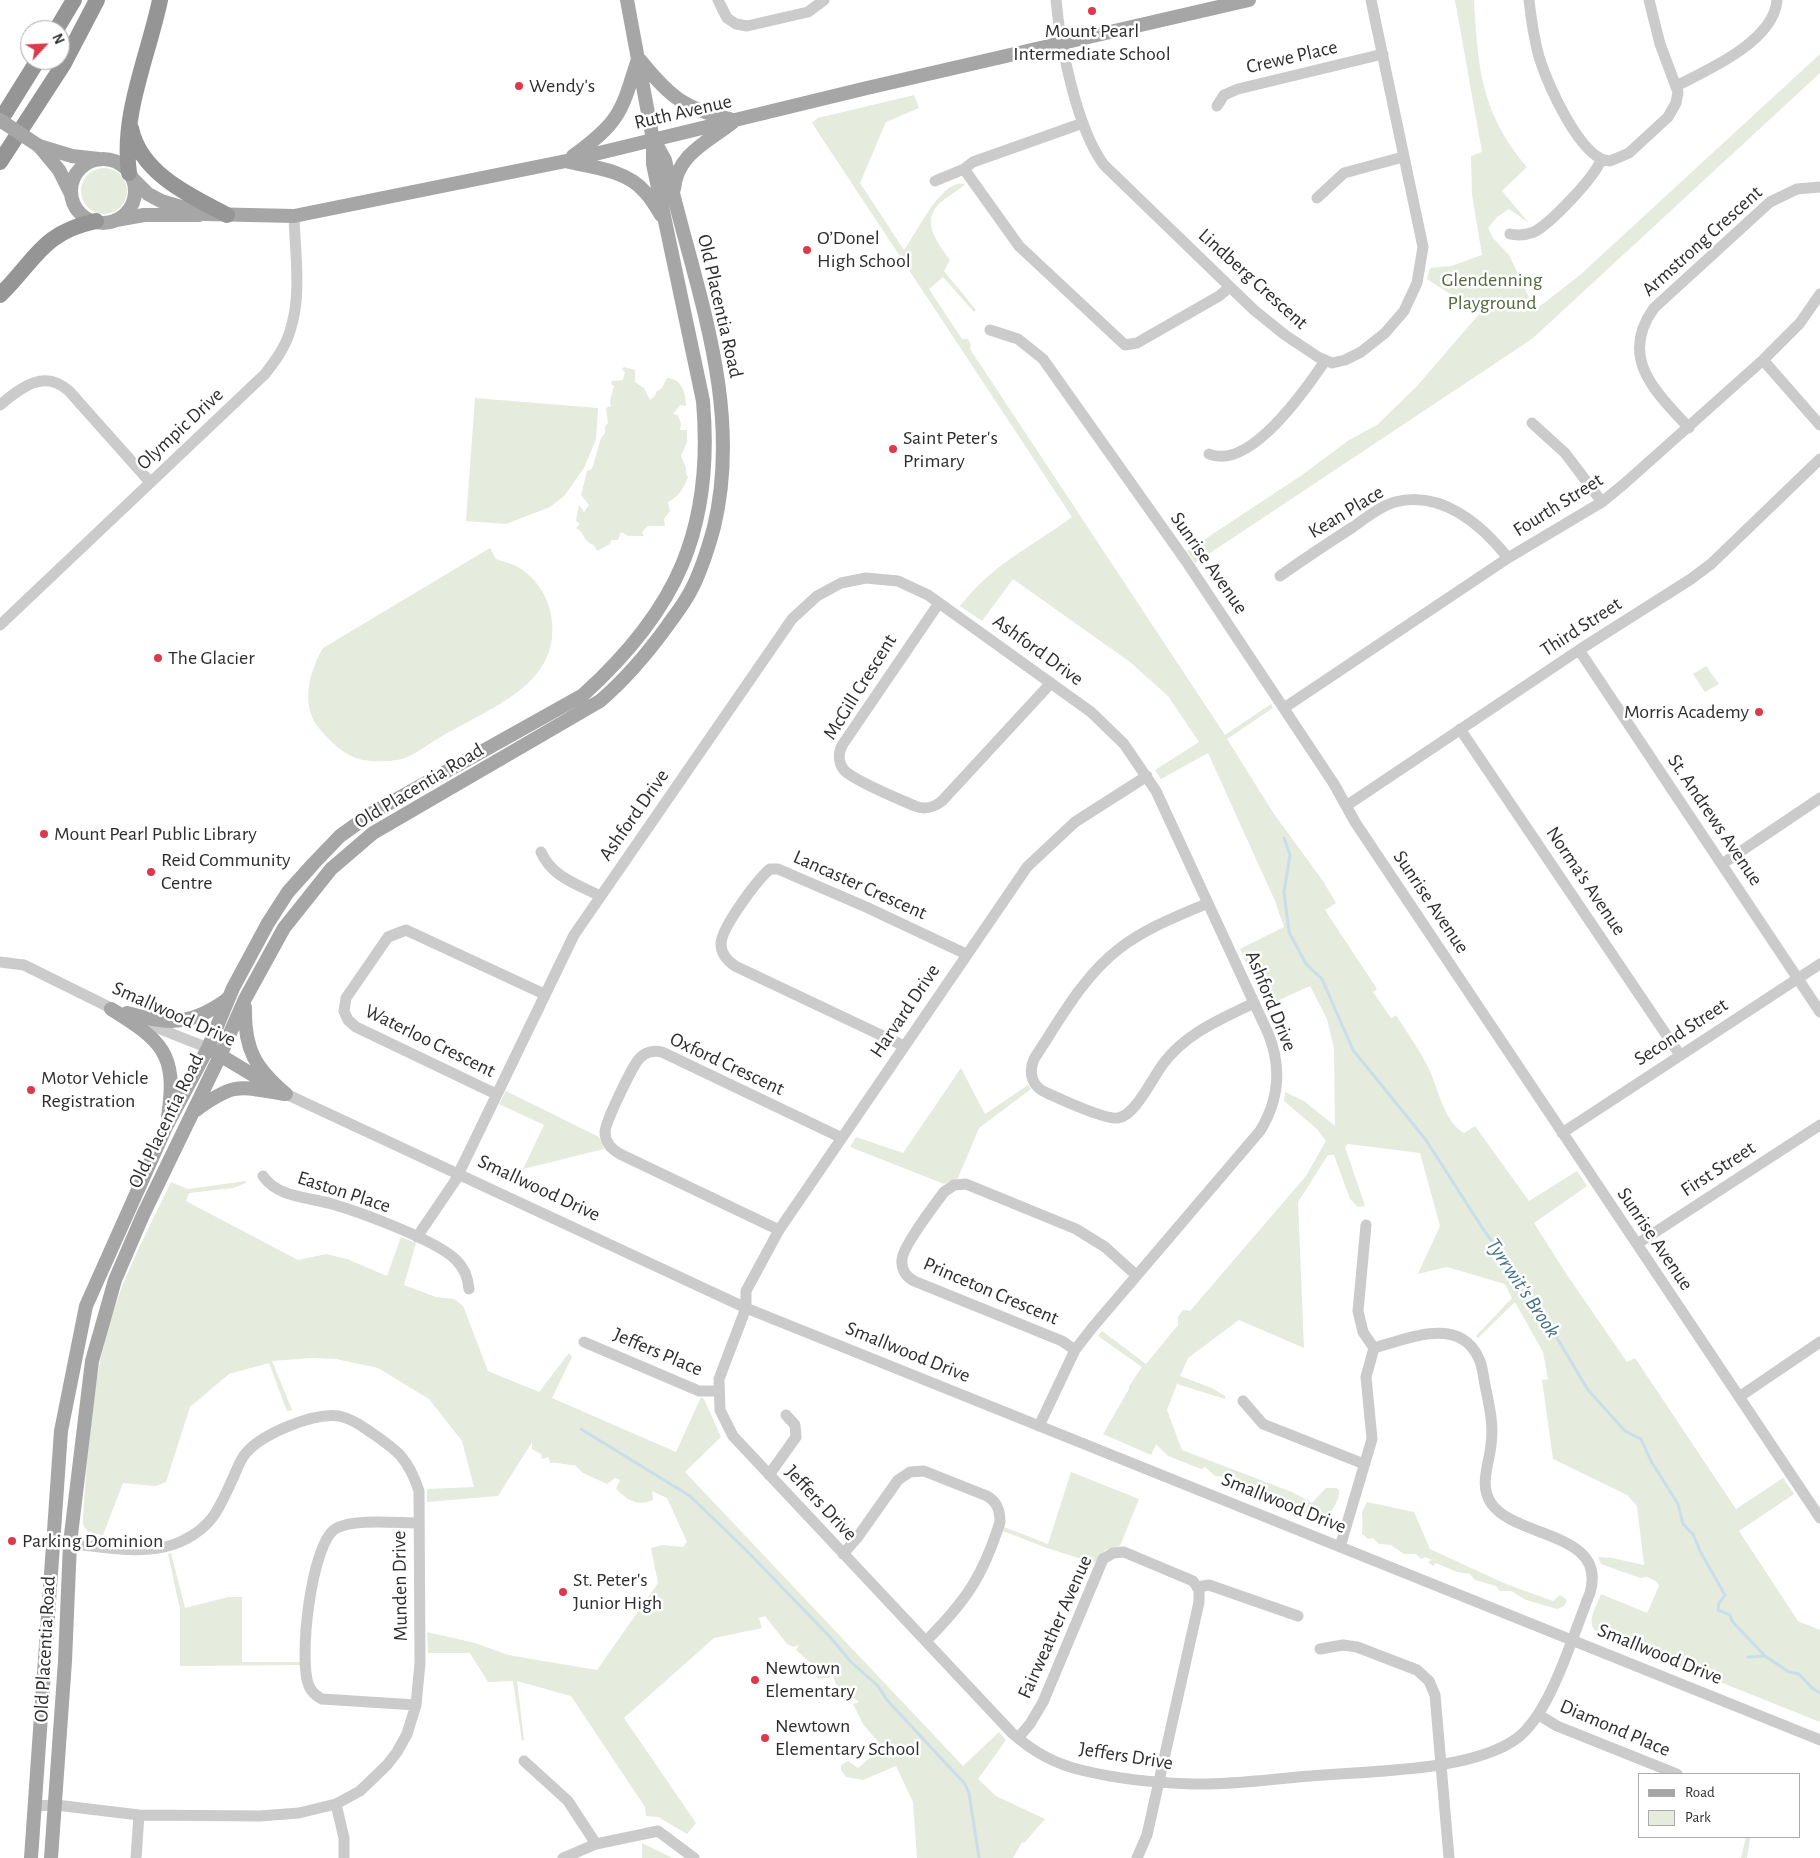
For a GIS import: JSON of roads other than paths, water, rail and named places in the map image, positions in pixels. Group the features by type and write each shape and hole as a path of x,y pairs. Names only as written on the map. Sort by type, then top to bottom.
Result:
{"highway":[{"path":"62,20 74,0"},
{"path":"0,162 63,65 98,0"},
{"path":"131,176 127,150 129,121 160,0"},
{"path":"0,121 32,70"},
{"path":"129,121 133,138 150,165 182,191 227,216"},
{"path":"0,296 51,239 68,228 96,221"}],"main road":[{"name":"Old Placentia Road","path":"52,1858 70,1543 92,1361 115,1280 143,1215 193,1112 214,1052 233,988 268,923 288,892 340,836 372,813 583,695 610,671 661,608 687,556 702,498 706,436 696,364 653,164 653,140 627,0"},
{"name":"Ruth Avenue","path":"131,176 148,194 160,201 205,214 227,216 294,216 566,161 1062,42 1248,0"},
{"path":"638,58 658,83 679,100 702,113 736,120"},
{"path":"566,161 602,135 618,116 638,58"},
{"path":"675,203 675,180 685,159 693,150 705,144 736,120"},
{"path":"0,121 39,146 72,156 104,159 120,164 131,176 134,190 132,204 123,215 114,220"},
{"name":"Old Placentia Road","path":"31,1858 61,1430 86,1306 166,1127 214,1052 284,928 332,870 373,833 600,701 624,681 641,662 689,594 702,568 721,498 724,423 714,350 665,160 653,140"},
{"path":"39,146 59,170 78,211 96,221 144,215 186,216 205,214"},
{"path":"71,194 72,183 80,169 92,162 104,159"},
{"path":"566,161 607,170 639,186 645,191 664,219"},
{"path":"111,1008 160,1022 179,1022 216,1007 228,999 233,988"},
{"path":"245,998 244,1030 246,1042 264,1076 286,1094"},
{"path":"111,1008 147,1031 159,1043 167,1061 171,1082 166,1127"},
{"name":"Smallwood Drive","path":"214,1052 286,1094"},
{"path":"193,1112 223,1091 239,1087 286,1094"}],"street":[{"path":"718,0 727,18 736,24 747,26 808,12 824,0"},
{"name":"Lindberg Crescent","path":"1056,0 1062,42 1083,123 1093,149 1108,169 1230,287 1274,327 1325,362"},
{"path":"1209,454 1219,456 1232,454 1244,449 1287,412 1325,362 1338,363 1369,347 1398,319 1413,293 1420,272 1423,240 1403,157 1371,0"},
{"path":"1529,0 1537,48 1549,82 1573,127 1601,160 1610,161 1625,156 1661,124 1676,103 1676,86 1658,38 1649,0"},
{"path":"1676,86 1719,65 1738,52 1771,19 1777,0"},
{"name":"Crewe Place","path":"1217,106 1224,95 1238,89 1383,54"},
{"path":"935,181 964,169 973,162 1083,123"},
{"path":"1317,198 1344,173 1403,157"},
{"path":"1510,234 1521,235 1538,229 1586,183 1601,160"},
{"path":"964,169 1019,246 1122,344 1130,345 1137,342 1219,296 1230,287"},
{"name":"Armstrong Crescent","path":"1689,428 1653,388 1645,375 1641,361 1640,344 1648,317 1661,302 1770,202 1797,189 1820,187"},
{"name":"Olympic Drive","path":"0,625 265,374 280,354 291,330 297,281 294,216"},
{"name":"Fourth Street","path":"1284,708 1508,558 1602,502 1643,470 1763,360 1800,323 1820,294"},
{"name":"Sunrise Avenue","path":"990,330 1018,339 1043,359 1186,561 1284,708 1346,806 1354,822 1820,1518"},
{"path":"1763,360 1820,425"},
{"path":"0,405 23,387 34,382 46,380 59,383 69,391 150,482"},
{"path":"1532,422 1565,453 1602,502"},
{"name":"Third Street","path":"1346,806 1579,650 1701,572 1820,459"},
{"name":"Kean Place","path":"1280,576 1377,510 1403,501 1435,504 1460,513 1484,529 1508,558"},
{"name":"Ashford Drive","path":"459,1173 566,948 786,626 803,606 832,587 849,581 874,578 906,584 940,603 1084,707 1112,731 1147,776 1268,1033 1276,1058 1277,1084 1270,1112 1256,1137 1136,1275 1076,1350 1039,1426"},
{"name":"McGill Crescent","path":"940,603 841,747 839,756 842,766 851,775 915,806 924,808 933,806 942,801 1051,683"},
{"name":"St. Andrews Avenue","path":"1579,650 1820,1012"},
{"name":"Norma's Avenue","path":"1460,729 1680,1055"},
{"name":"Harvard Drive","path":"746,1308 746,1291 780,1230 1018,878 1045,847 1080,818 1147,776"},
{"path":"1722,864 1820,798"},
{"path":"540,852 555,872 600,896"},
{"name":"Lancaster Crescent","path":"904,1046 735,966 727,960 721,946 724,932 759,880 770,869 778,869 866,907 966,954"},
{"path":"1208,903 1136,937 1099,967 1083,986 1034,1059 1031,1072 1034,1083 1041,1091 1107,1117 1122,1117 1130,1112 1165,1062 1186,1040 1210,1024 1254,1003"},
{"name":"Waterloo Crescent","path":"496,1094 356,1027 348,1020 344,1011 346,998 388,937 396,932 406,930 544,994"},
{"name":"Smallwood Drive","path":"0,962 24,965 111,1008 214,1052"},
{"name":"Second Street","path":"1562,1133 1820,964"},
{"name":"Oxford Crescent","path":"780,1230 620,1154 610,1146 605,1136 606,1124 636,1062 645,1054 662,1052 842,1138"},
{"name":"Smallwood Drive","path":"286,1094 746,1308 1820,1740"},
{"name":"First Street","path":"1637,1244 1820,1125"},
{"path":"417,1237 459,1173"},
{"name":"Easton Place","path":"263,1176 270,1185 280,1190 339,1206 417,1237 441,1249 458,1262 467,1276 469,1289"},
{"name":"Princeton Crescent","path":"1076,1350 1062,1341 914,1282 907,1276 902,1268 903,1254 944,1192 954,1185 966,1184 1069,1226 1097,1242 1136,1275"},
{"path":"1340,1547 1372,1430 1366,1377 1374,1348 1363,1332 1358,1311 1366,1225"},
{"name":"Jeffers Drive","path":"746,1308 722,1368 718,1391 720,1410 729,1431 769,1476 1018,1738 1042,1755 1074,1768 1159,1782 1217,1783 1441,1764 1487,1754 1510,1743 1523,1734 1539,1715 1592,1587 1592,1571 1587,1560 1576,1548 1507,1519 1495,1510 1487,1497 1484,1481 1493,1424 1480,1361 1476,1353 1464,1341 1448,1333 1419,1334 1374,1348"},
{"name":"Jeffers Place","path":"584,1342 699,1391 718,1391"},
{"path":"1739,1397 1820,1342"},
{"path":"1243,1401 1263,1424 1364,1464"},
{"path":"769,1476 796,1437 795,1425 786,1415"},
{"name":"Munden Drive","path":"34,1806 56,1805 138,1815 260,1816 299,1812 336,1804 360,1791 387,1765 408,1734 416,1704 420,1663 419,1490 413,1471 403,1455 350,1420 340,1416 326,1416 305,1421 257,1443 240,1462 214,1518 182,1542 168,1547 147,1550 53,1541"},
{"path":"843,1554 857,1538 898,1480 910,1472 924,1471 987,1496 994,1502 999,1511 1000,1522 976,1582 956,1610 926,1641"},
{"path":"416,1704 322,1699 313,1694 308,1685 306,1664 309,1598 314,1571 322,1548 330,1533 347,1524 418,1523"},
{"name":"Fairweather Avenue","path":"1018,1738 1030,1724 1043,1702 1103,1559 1116,1552 1128,1553 1186,1576 1197,1587"},
{"path":"1137,1858 1147,1835 1199,1602 1197,1587 1209,1585 1298,1616"},
{"path":"1320,1649 1343,1645 1358,1646 1417,1670 1426,1676 1435,1695 1449,1858"},
{"name":"Diamond Place","path":"1539,1715 1557,1726 1674,1773"},
{"path":"524,1761 568,1802 596,1844"},
{"path":"336,1804 344,1838 344,1858"},
{"path":"136,1858 138,1815"},
{"path":"563,1858 596,1844 658,1831 694,1858"}],"waterway":[{"name":"Tyrrwit's Brook","path":"1284,838 1290,855 1284,892 1289,932 1306,964 1322,979 1353,1050 1426,1140 1485,1232 1520,1276 1588,1390 1625,1431 1641,1439 1651,1461 1678,1504 1683,1524 1693,1534 1700,1551 1725,1595 1719,1603 1718,1610 1730,1615 1732,1621 1765,1656 1789,1672 1799,1674 1812,1688 1820,1693"},
{"path":"581,1429 690,1496 747,1551 831,1638 851,1662 878,1686 887,1700 965,1784 969,1793 979,1858"},
{"path":"1748,1657 1765,1656"}],"place":[{"name":"Mount Pearl Intermediate School","path":"1092,11"},
{"name":"Wendy's","path":"519,86"},
{"name":"O’Donel High School","path":"807,250"},
{"name":"Saint Peter's Primary","path":"893,449"},
{"name":"The Glacier","path":"158,658"},
{"name":"Morris Academy","path":"1759,712"},
{"name":"Mount Pearl Public Library","path":"44,834"},
{"name":"Reid Community Centre","path":"151,872"},
{"name":"Motor Vehicle Registration","path":"31,1090"},
{"name":"Parking Dominion","path":"12,1541"},
{"name":"St. Peter's Junior High","path":"563,1592"},
{"name":"Newtown Elementary","path":"755,1680"},
{"name":"Newtown Elementary School","path":"765,1738"}],"park label":[{"name":"Glendenning Playground","path":"1492,292"}]}
